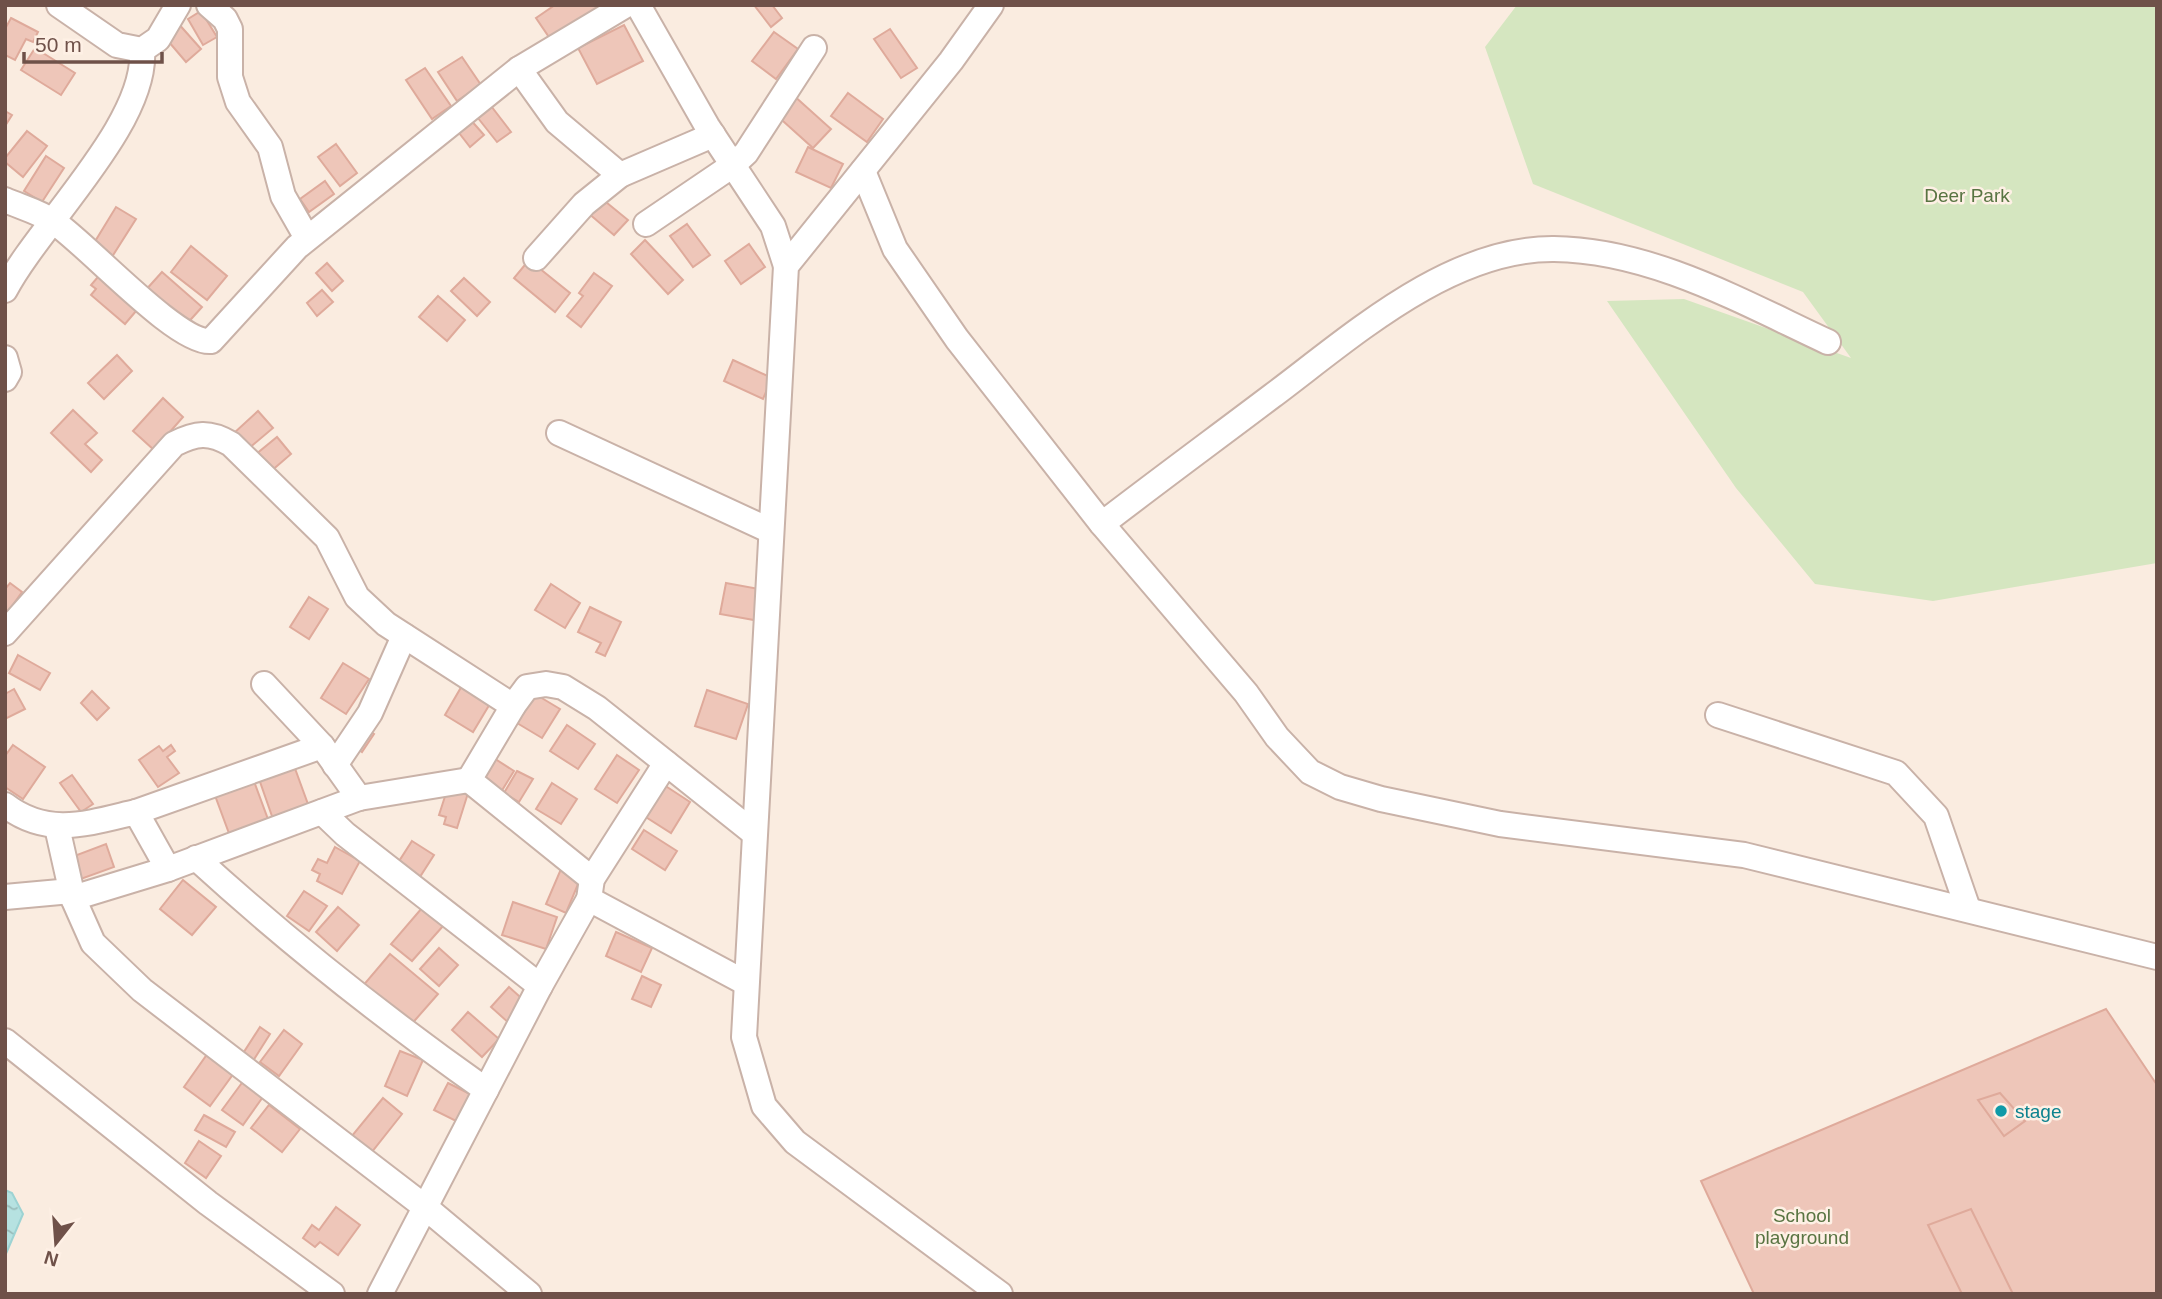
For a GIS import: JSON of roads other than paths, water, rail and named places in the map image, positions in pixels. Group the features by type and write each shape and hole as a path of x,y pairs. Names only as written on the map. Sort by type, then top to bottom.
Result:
{"street":[{"path":"59,5 117,45 142,50 158,38 177,5"},
{"path":"209,5 225,19 230,29 230,77 239,102 270,147 283,196 307,238"},
{"path":"5,200 53,221 173,325 203,342 220,335 253,294 307,238 519,69 626,5"},
{"path":"638,5 713,135 773,226 786,266 744,1037 764,1106 794,1142 1000,1294"},
{"path":"786,266 951,61 991,5"},
{"path":"646,224 733,165 762,131 814,48"},
{"path":"5,290 117,127 141,77 142,50"},
{"path":"519,69 557,122 620,175"},
{"path":"536,258 584,204 620,175 713,135"},
{"path":"863,171 895,248 957,339 1102,524 1246,693 1277,737 1310,772 1340,787 1381,799 1500,824 1744,855 2157,957"},
{"path":"1102,524 1368,324 1440,279 1491,258 1552,249 1615,256 1698,281 1828,342"},
{"path":"5,358 9,372 5,379"},
{"path":"5,633 174,444 193,435 206,433 231,444 327,538 357,597 386,624 513,706"},
{"path":"559,433 771,531"},
{"path":"5,805 57,827 81,825 136,812 328,755 370,713 404,636"},
{"path":"264,684 328,755 359,798"},
{"path":"5,897 72,895 168,869 359,798 469,780 527,687 546,684 563,687 597,708 754,833"},
{"path":"1718,715 1896,773 1936,816 1968,909"},
{"path":"380,1294 591,889 666,763"},
{"path":"469,780 591,889 746,983"},
{"path":"136,812 168,869"},
{"path":"322,812 345,834 540,986"},
{"path":"57,827 72,895 93,943 142,990 425,1207 529,1294"},
{"path":"196,858 285,938 365,1003 486,1090"},
{"path":"5,1041 208,1203 332,1294"}],"water":[{"path":"5,1190 12,1193 23,1214 5,1256"}],"place":[{"name":"stage","path":"2001,1111"}],"park label":[{"name":"Deer Park","path":"1967,195"},
{"name":"School playground","path":"1802,1226"}]}
